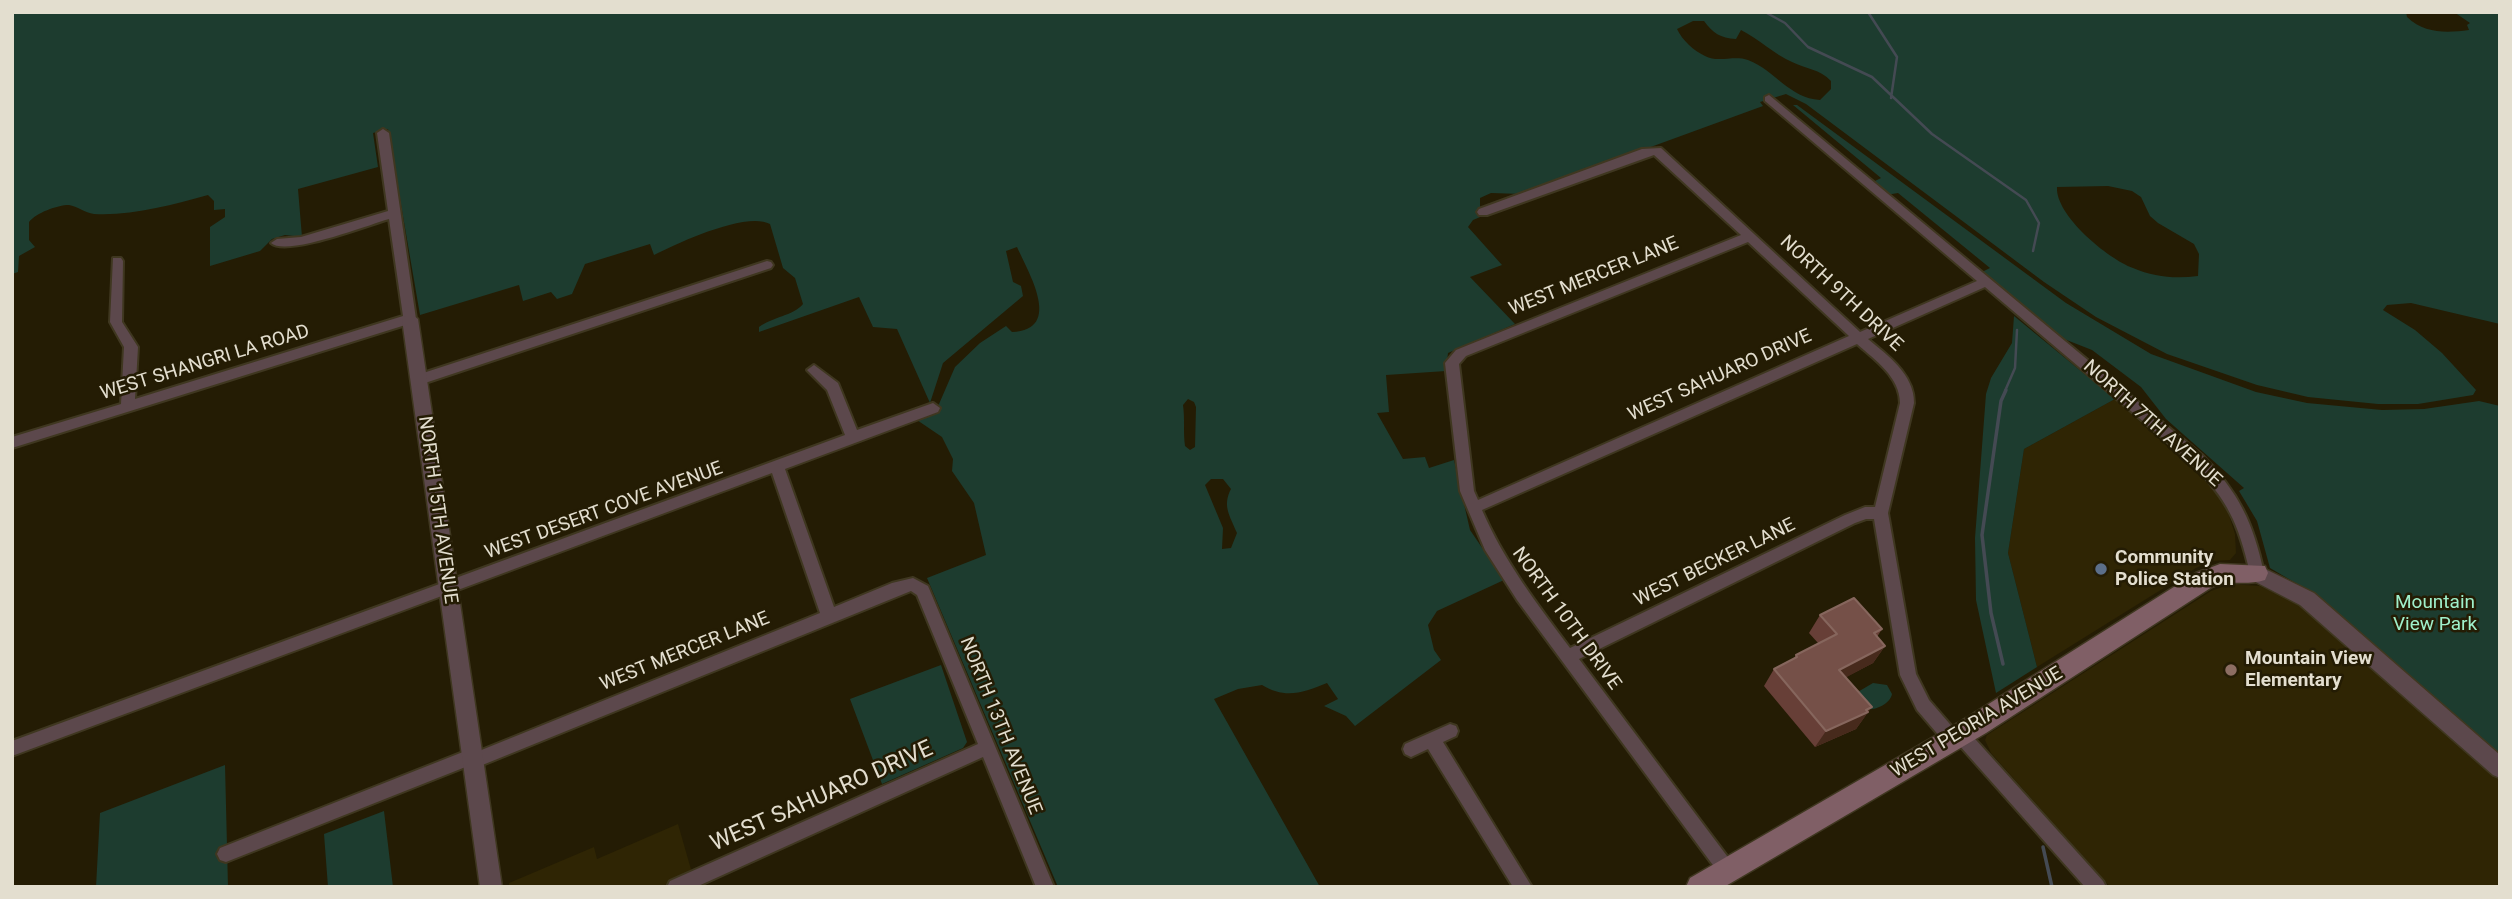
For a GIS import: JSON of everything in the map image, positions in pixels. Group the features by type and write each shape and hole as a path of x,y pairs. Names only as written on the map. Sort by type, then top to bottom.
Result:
{"main road":[{"name":"WEST PEORIA AVENUE","path":"1699,887 1957,737 2210,577 2220,573 2257,573"}],"street":[{"name":"NORTH 7TH AVENUE","path":"1769,99 2221,482 2245,521 2257,573"},
{"name":"NORTH 15TH AVENUE","path":"383,133 491,887"},
{"name":"NORTH 9TH DRIVE","path":"1483,212 1646,152 1657,151 1897,373 1907,394 1899,444 1881,513 1888,573 1908,675 1923,705 1957,737 2097,887"},
{"path":"277,243 301,241 394,213"},
{"name":"WEST MERCER LANE","path":"1453,359 1751,236"},
{"path":"117,261 116,323 131,347 128,407"},
{"path":"419,380 767,265"},
{"name":"WEST SAHUARO DRIVE","path":"1473,508 1984,282"},
{"name":"WEST SHANGRI LA ROAD","path":"12,443 410,319"},
{"name":"NORTH 10TH DRIVE","path":"1453,359 1461,453 1473,508 1502,567 1727,870"},
{"path":"814,370 833,387 854,439"},
{"name":"WEST DESERT COVE AVENUE","path":"12,749 933,408"},
{"path":"777,467 829,616"},
{"name":"WEST BECKER LANE","path":"1569,656 1850,519 1865,513 1881,513"},
{"path":"2257,573 2307,599 2500,768"},
{"name":"WEST MERCER LANE","path":"226,854 913,584"},
{"name":"NORTH 13TH AVENUE","path":"913,584 923,592 1045,887"},
{"path":"1411,750 1450,731"},
{"path":"1432,740 1523,887"},
{"name":"WEST SAHUARO DRIVE","path":"676,887 986,748"}],"shaded area":[{"path":"2115,399 2216,491 2228,512 2235,534 2236,553 2230,560 2210,561 2196,568 2037,667 2008,553 2024,449"},
{"name":"Mountain View Elementary","path":"2231,584 2260,586 2301,605 2500,781 2500,887 2110,887 1991,753 1985,740 1987,735 2211,591"},
{"path":"678,824 692,873 660,887 509,887 509,883 594,847 597,859"}],"green space":[{"path":"12,12 2406,12 2407,17 2421,27 2444,32 2469,30 2467,25 2470,23 2454,12 2500,12 2500,324 2411,303 2387,305 2383,310 2415,330 2442,353 2476,390 2473,395 2418,404 2378,404 2308,397 2257,385 2167,354 2096,317 2044,282 1806,104 1786,94 1760,102 1763,106 1522,194 1491,193 1480,198 1480,209 1485,215 1473,220 1468,227 1502,265 1470,277 1515,324 1448,353 1446,371 1386,375 1389,412 1377,413 1403,459 1425,457 1429,468 1454,460 1470,530 1504,580 1437,611 1428,625 1434,650 1441,660 1355,726 1346,716 1324,706 1338,699 1327,683 1294,693 1278,692 1262,685 1238,689 1214,699 1320,887 1058,887 927,578 986,555 974,503 952,471 953,459 942,437 914,418 936,411 955,367 980,343 1006,326 1012,332 1028,329 1036,321 1039,311 1038,298 1017,247 1006,251 1013,282 1021,286 1023,296 943,363 930,403 897,329 873,327 859,297 759,332 759,327 803,304 795,278 783,268 770,224 759,221 712,230 654,255 650,244 585,264 572,294 557,299 551,292 523,301 519,285 420,315 388,129 373,133 378,167 298,189 302,237 285,235 272,239 260,251 210,266 210,227 225,217 225,209 214,210 214,201 208,195 123,213 94,214 64,205 42,213 29,222 29,240 35,247 19,256 18,272 12,274","holes":["1693,21 1704,21 1717,34 1736,39 1741,30 1785,59 1822,74 1831,81 1831,89 1820,100 1809,98 1748,60 1715,59 1701,54 1685,41 1677,29","2108,186 2132,191 2141,197 2150,216 2158,223 2194,244 2199,254 2198,276 2157,275 2122,263 2097,246 2074,223 2059,198 2057,187","1188,399 1194,402 1196,407 1195,447 1190,450 1185,446 1183,405","1211,479 1223,479 1231,489 1227,506 1237,533 1231,548 1222,549 1223,528 1205,485"]},
{"name":"Mountain View Park","path":"1793,105 1797,105 2066,303 2151,354 2256,392 2307,403 2382,410 2424,409 2479,401 2500,406 2500,757 2304,588 2270,568 2257,521 2239,491 2244,488 2166,419 2141,387 2092,350 2064,339 1982,272 1990,268 1898,193 1886,195 1871,183 1881,178"},
{"path":"2014,316 2115,399 2024,449 2008,553 2037,667 1996,693 1976,600 1975,538 1986,394 1991,378 2012,343"},
{"path":"941,665 967,742 963,748 882,784 850,699"},
{"path":"1873,683 1887,685 1892,694 1891,698 1882,706 1865,709 1856,693"},
{"path":"225,765 228,887 96,887 100,813"},
{"path":"384,811 393,887 328,887 324,834"}],"building":[{"path":"1854,598 1882,629 1874,633 1885,646 1839,670 1872,707 1866,710 1868,712 1826,731 1774,669 1837,634 1820,615"}],"waterway":[{"path":"1765,12 1785,23 1808,47 1872,77 1891,95"},
{"path":"1868,12 1897,57 1891,95"},
{"path":"1891,95 1932,134 2026,200 2039,223 2033,251"},
{"path":"2005,391 2015,368 2017,330"},
{"path":"2003,664 1991,613 1982,535 2001,401 2006,390"},
{"path":"2043,847 2052,887"}],"place":[{"name":"Community Police Station","path":"2101,569"},
{"name":"Mountain View Elementary","path":"2231,670"}]}
